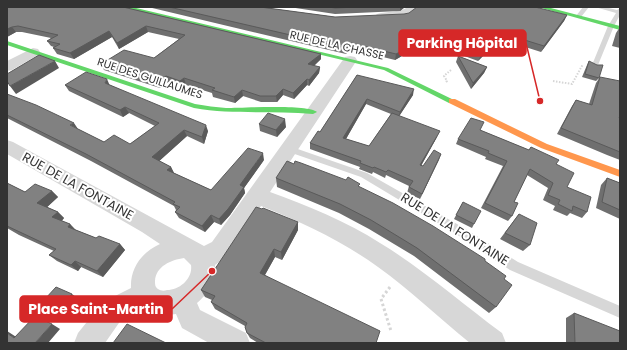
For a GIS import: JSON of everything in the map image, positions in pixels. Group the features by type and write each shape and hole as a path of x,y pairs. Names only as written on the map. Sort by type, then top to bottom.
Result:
{"street":[{"name":"RUE DE LA CHASSE","path":"125,7 386,69 544,146 620,174"},
{"path":"371,17 404,15 416,7"},
{"path":"541,7 616,27"},
{"name":"RUE DES GUILLAUMES","path":"7,43 168,99 208,109 228,111 294,109 313,112"},
{"path":"7,67 33,52"},
{"path":"183,254 204,269 200,283 194,292 173,303 160,303 148,298 143,288 143,279 146,269 154,260 183,254 220,249 350,60"},
{"name":"RUE DE LA FONTAINE","path":"7,146 150,226 183,254"},
{"path":"257,196 302,212 333,227 372,250 492,343"},
{"path":"88,343 112,311 146,293"},
{"path":"183,299 191,319 236,343"}],"lane":[{"path":"579,16 586,7"},
{"path":"595,65 616,27 620,11 598,7"},
{"name":"RUE DE LA FONTAINE","path":"289,149 364,175 460,230 514,266 604,307 620,312"}],"path":[{"path":"553,81 572,84 584,62 595,65"},
{"path":"444,84 447,81 444,76 452,69"},
{"path":"391,331 387,324 386,310 381,299 402,272"}],"building":[{"path":"7,7 123,7 321,54 308,64 320,67 309,80 307,79 293,93 283,89 276,96 260,96 242,90 234,97 212,90 215,88 184,78 180,81 166,76 158,82 101,64 124,50 154,58 185,35 146,26 117,43 109,31 70,53 53,48 60,44 47,41 58,35 18,26 7,29"},
{"path":"169,7 260,7 335,17 404,14 409,13 417,7 535,7 567,15 544,46 502,33 481,55 428,37 396,54 351,43 347,48"},
{"path":"328,7 358,7 335,8"},
{"path":"39,55 55,61 10,86 7,81 7,74"},
{"path":"458,56 487,67 473,83"},
{"path":"589,61 597,65 603,65 599,78 585,74"},
{"path":"86,72 107,79 105,83 206,125 202,137 184,130 152,157 171,167 167,170 211,190 248,148 263,153 240,185 244,187 219,219 211,215 202,226 175,212 180,207 173,204 175,202 86,154 7,115 7,94 36,105 74,123 70,125 104,142 114,135 130,144 159,123 125,107 120,110 65,85"},
{"path":"357,75 414,89 400,112 367,99 343,138 369,146 392,113 440,131 420,165 423,166 434,150 441,154 422,194 409,187 413,181 388,170 386,172 374,167 373,168 360,163 361,161 310,143 318,131 320,132"},
{"path":"600,77 620,81 620,152 561,128 576,100 592,105"},
{"path":"268,113 285,119 276,130 259,124"},
{"path":"471,118 484,122 480,130 529,150 531,147 559,160 556,164 574,173 567,187 591,197 587,212 573,206 572,211 558,204 560,200 548,195 553,183 530,169 514,202 518,203 512,216 485,203 507,161 488,153 489,151 458,139"},
{"path":"287,161 294,164 295,161 346,180 348,177 360,184 358,186 393,203 485,259 485,261 506,276 504,279 512,285 496,307 417,248 371,220 340,204 276,178"},
{"path":"607,178 620,183 620,210 602,202"},
{"path":"7,183 25,192 35,184 52,191 37,203 58,212 52,217 70,224 68,227 96,238 99,236 120,244 97,271 75,261 71,265 49,255 56,249 7,226"},
{"path":"463,202 481,211 474,224 456,215"},
{"path":"256,207 263,208 298,222 281,252 274,249 260,273 380,331 376,343 266,343 247,333 245,327 247,323 211,302 215,296 201,290"},
{"path":"519,214 537,223 530,245 505,233"},
{"path":"56,287 72,294 60,306 45,299"},
{"path":"574,313 620,331 620,343 575,343"},
{"path":"35,316 52,324 35,343 7,343 7,333 14,338"},
{"path":"127,324 166,343 113,343"}],"traffic: fast":[{"path":"125,7 386,69 452,101"},
{"path":"541,7 620,28"},
{"path":"7,43 194,106 224,110 298,110 313,112"}],"traffic: slow":[{"path":"452,101 544,146 620,174"}],"place":[{"name":"Parking Hôpital","path":"540,101"},
{"name":"Place Saint-Martin","path":"212,271"}]}
